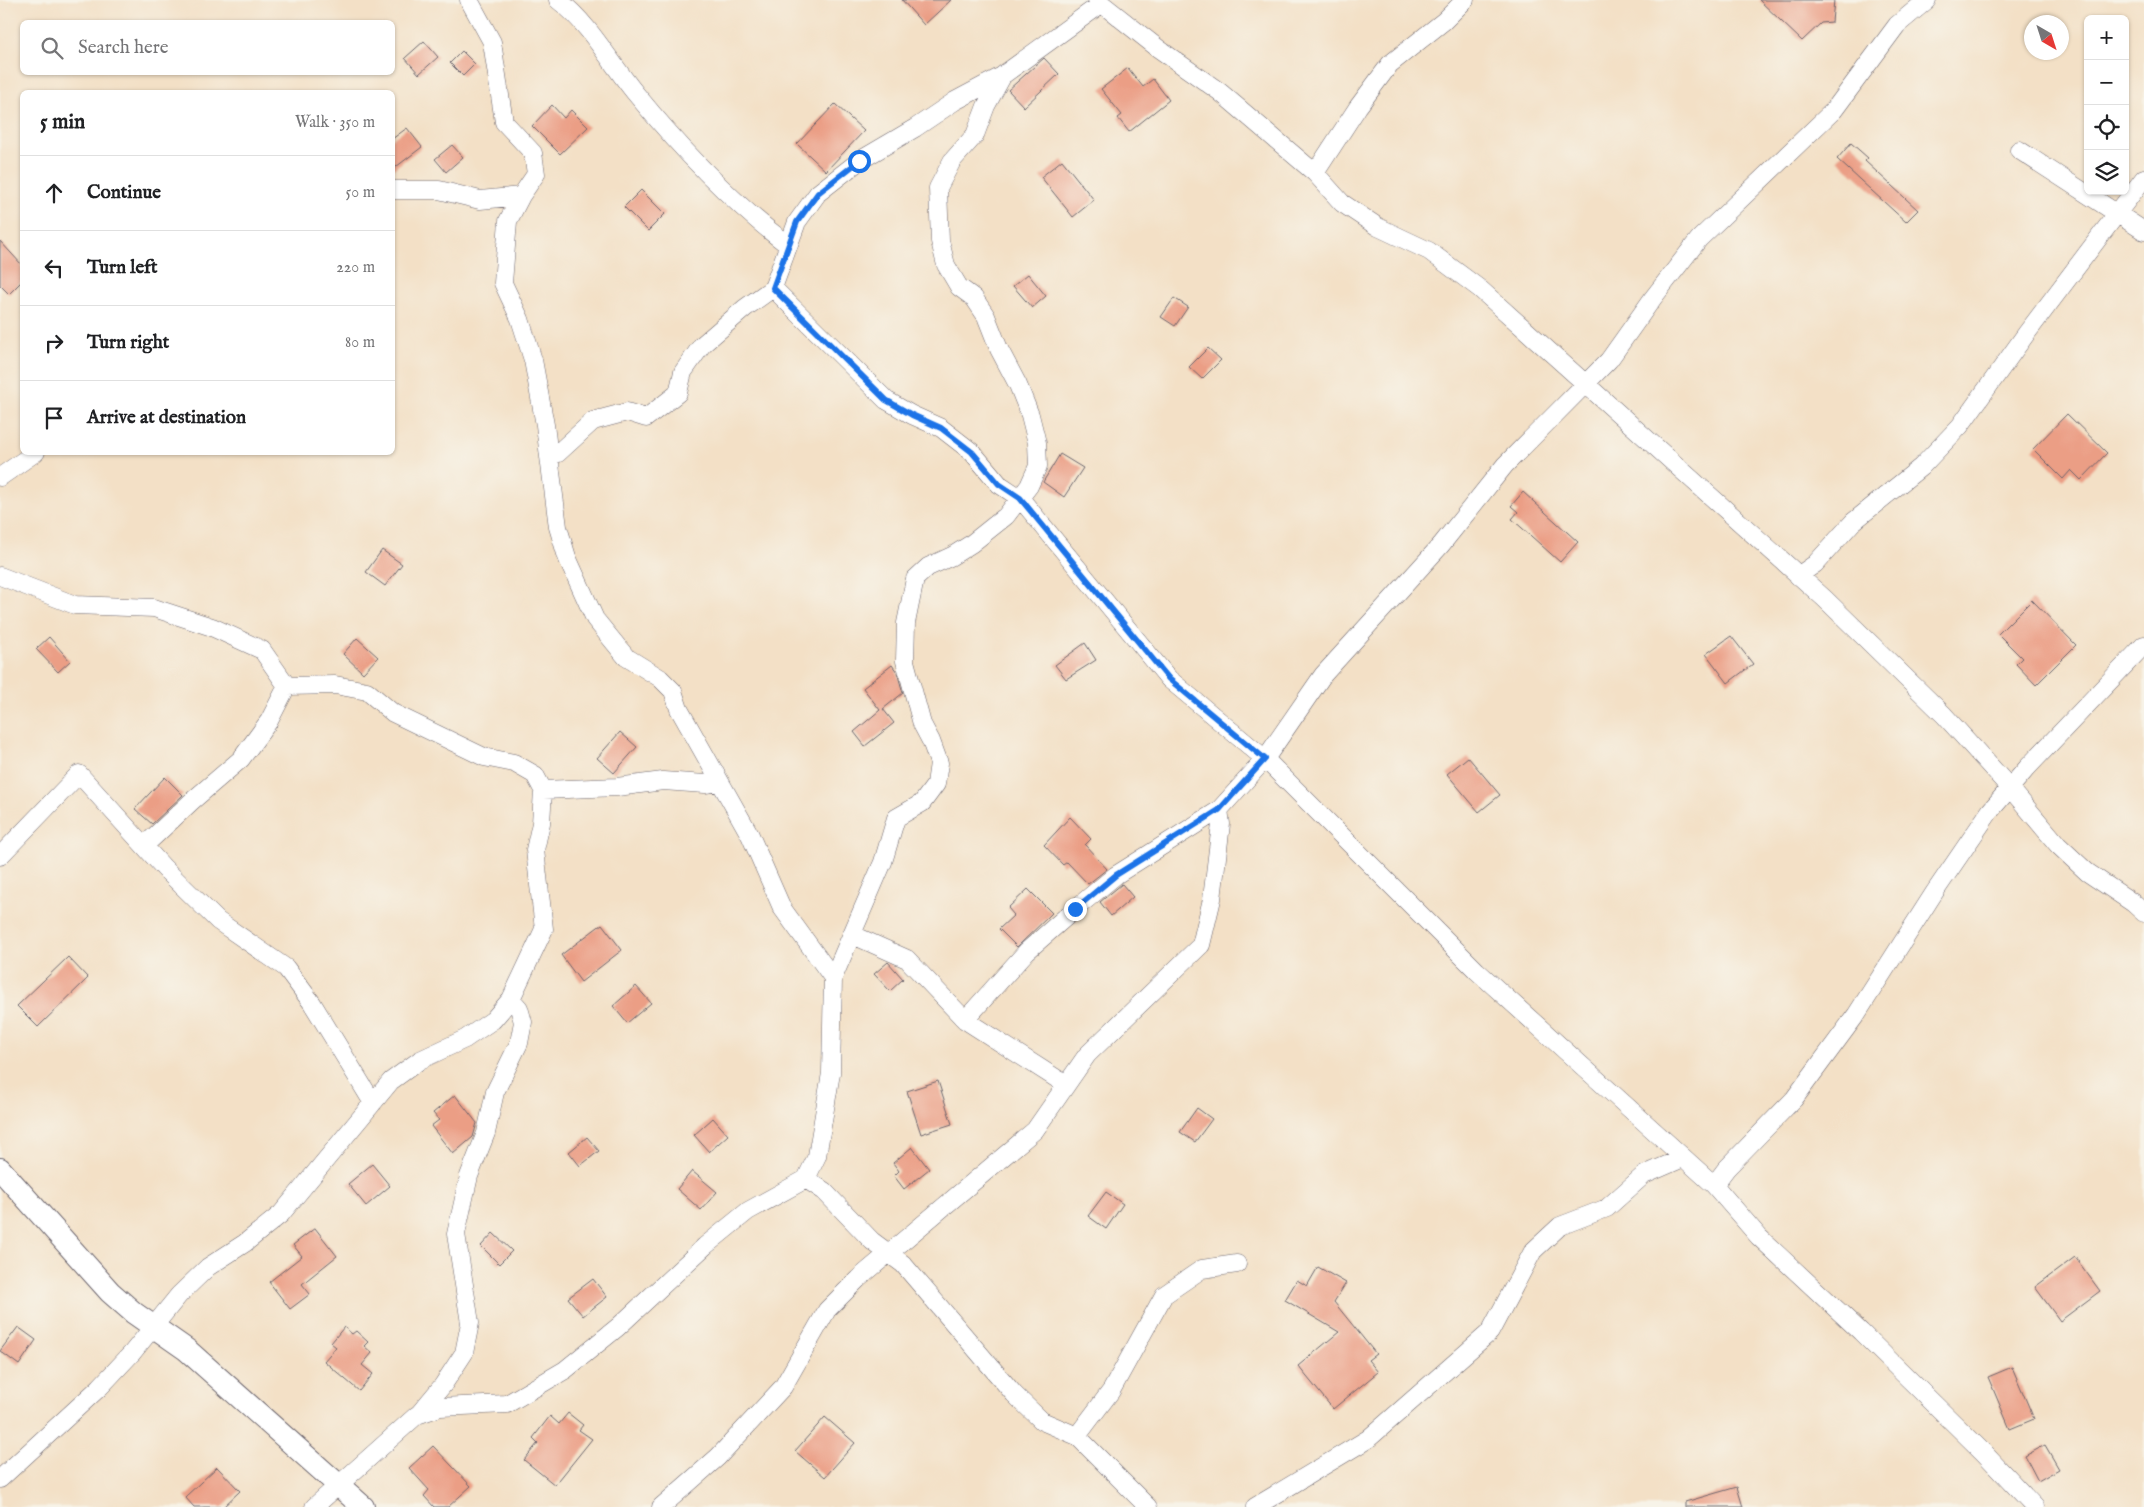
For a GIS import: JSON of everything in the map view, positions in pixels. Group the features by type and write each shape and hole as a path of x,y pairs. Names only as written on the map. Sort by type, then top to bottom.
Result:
{"street":[{"path":"469,0 492,42 504,122 533,153 536,174 508,220 503,283 520,319 533,360 560,535 567,557 595,619 626,657 660,678 673,691 679,709 750,834 782,908 833,978"},
{"path":"558,0 588,32 675,140 767,229 788,245"},
{"path":"1315,172 1358,106 1390,64 1444,22 1466,0"},
{"path":"965,1020 1026,951 1109,880 1219,810 1265,759 1324,675 1442,545 1505,465 1609,360 1653,298 1699,239 1834,110 1897,25 1927,0"},
{"path":"549,457 558,453 593,421 627,412 646,418 678,393 683,372 702,344 745,308 773,288 797,222 818,193 859,161 915,128 955,101 1003,75 1099,2 1220,92 1315,172 1342,203 1378,227 1429,251 1480,289 1825,599 1944,715 2058,845 2087,872 2144,913"},
{"path":"417,1415 440,1407 507,1404 564,1370 618,1327 705,1246 748,1211 806,1179 817,1156 831,1073 833,978 854,935 884,862 896,818 922,804 936,784 939,763 932,741 922,724 905,661 906,623 915,579 928,567 952,556 988,532 1006,516 1029,486 1038,466 1037,443 1030,415 1018,385 999,349 986,316 974,298 959,286 946,265 940,241 938,188 952,161 975,135 986,106 1003,75"},
{"path":"2019,150 2144,231"},
{"path":"1798,576 1815,564 1853,522 1921,467 1960,426 2026,334 2144,178"},
{"path":"395,190 439,190 480,200 521,196"},
{"path":"773,288 886,400 912,415 941,428 972,452 999,484 1020,498 1169,679 1265,759 1477,971 1714,1185 1758,1237 1868,1339 1984,1453 2035,1507"},
{"path":"0,477 32,455"},
{"path":"0,576 75,605 154,608 212,627 262,650 288,686"},
{"path":"1714,1185 1726,1169 1794,1099 1851,1023 1934,893 1990,810 2144,645"},
{"path":"0,1480 100,1387 156,1326 179,1295 208,1266 245,1243 281,1214 391,1081 420,1060 464,1039 493,1020 511,999 544,929 535,850 541,823 543,790 535,775 514,763 484,757 393,713 367,691 336,685 288,686"},
{"path":"144,846 241,759 269,721 288,686"},
{"path":"0,856 79,774 144,846 218,921 286,968 312,1003 373,1103"},
{"path":"543,790 617,787 663,781 705,784 720,782"},
{"path":"661,1507 718,1457 749,1426 783,1386 827,1310 858,1279 1035,1130 1087,1054 1201,944 1212,898 1221,824 1219,810"},
{"path":"854,935 907,960 965,1020 1065,1084"},
{"path":"314,1507 417,1415 443,1385 464,1352 470,1323 456,1234 469,1176 486,1133 495,1092 519,1043 523,1022 519,1008 511,999"},
{"path":"1255,1507 1368,1439 1490,1332 1533,1251 1560,1226 1606,1208 1644,1175 1683,1158"},
{"path":"0,1169 110,1292 134,1313 156,1326 187,1350 363,1507"},
{"path":"806,1179 824,1191 872,1241 903,1264 1014,1394 1042,1421 1077,1436 1148,1507"},
{"path":"1077,1436 1111,1390 1164,1295 1202,1269 1238,1264"}],"building":[{"path":"902,0 951,0 924,25"},
{"path":"1759,0 1834,0 1832,22 1821,23 1802,41"},
{"path":"424,41 438,57 419,74 405,58"},
{"path":"462,51 475,64 463,76 450,63"},
{"path":"1044,58 1059,74 1024,107 1008,90"},
{"path":"1128,68 1143,87 1153,79 1169,100 1129,132 1118,118 1122,115 1101,89"},
{"path":"835,104 864,131 826,171 797,144"},
{"path":"552,105 564,118 571,110 588,127 560,154 532,126"},
{"path":"407,128 422,147 395,168 395,137"},
{"path":"1851,143 1868,158 1865,161 1918,210 1906,222 1837,159"},
{"path":"452,145 463,157 446,172 435,159"},
{"path":"1062,160 1094,200 1073,217 1041,177"},
{"path":"641,190 665,214 648,231 624,207"},
{"path":"0,241 20,263 20,283 9,294 0,285"},
{"path":"1028,274 1046,296 1032,308 1013,286"},
{"path":"1174,298 1188,307 1175,326 1161,317"},
{"path":"1208,348 1221,360 1202,379 1189,367"},
{"path":"2067,414 2107,453 2081,480 2071,470 2063,479 2033,449"},
{"path":"1060,454 1083,468 1064,497 1043,482"},
{"path":"1523,492 1578,542 1560,562 1512,519 1518,512 1511,506"},
{"path":"382,550 402,564 385,586 366,572"},
{"path":"2032,600 2076,645 2036,685 2016,664 2022,658 1998,634"},
{"path":"1731,636 1753,664 1728,683 1706,654"},
{"path":"49,637 70,661 58,672 36,649"},
{"path":"357,638 378,657 363,673 343,654"},
{"path":"1085,643 1096,660 1066,679 1055,665"},
{"path":"892,665 897,672 903,693 883,709 894,723 865,746 854,732 880,710 863,688"},
{"path":"620,732 637,747 614,773 597,758"},
{"path":"1468,757 1500,795 1479,812 1447,774"},
{"path":"165,777 183,795 152,824 135,809"},
{"path":"1070,817 1091,839 1085,845 1107,869 1088,884 1067,862 1063,865 1044,845"},
{"path":"1122,884 1133,897 1111,916 1100,902"},
{"path":"1028,889 1052,913 1017,947 999,929 1014,915 1008,908"},
{"path":"602,924 622,950 581,982 561,955"},
{"path":"68,957 88,978 38,1027 17,1006"},
{"path":"888,962 903,979 890,991 874,974"},
{"path":"636,986 651,1003 627,1023 613,1006"},
{"path":"938,1081 952,1124 921,1134 907,1091"},
{"path":"455,1095 477,1123 473,1137 453,1154 431,1126 439,1120 433,1113"},
{"path":"1197,1108 1212,1119 1195,1142 1180,1132"},
{"path":"713,1118 728,1135 709,1152 694,1135"},
{"path":"587,1137 599,1151 580,1166 569,1152"},
{"path":"912,1147 929,1169 904,1189 894,1176 899,1171 893,1163"},
{"path":"372,1164 390,1186 366,1206 348,1184"},
{"path":"692,1171 717,1192 701,1210 677,1189"},
{"path":"1106,1192 1123,1204 1106,1229 1088,1216"},
{"path":"315,1228 337,1256 302,1284 310,1294 290,1309 269,1282 302,1256 293,1245"},
{"path":"493,1233 512,1251 499,1264 481,1246"},
{"path":"2075,1257 2100,1291 2060,1321 2035,1287"},
{"path":"1318,1267 1346,1283 1334,1302 1376,1354 1368,1360 1378,1372 1333,1409 1298,1366 1339,1332 1285,1300 1297,1280 1307,1286"},
{"path":"593,1279 607,1297 583,1316 568,1298"},
{"path":"18,1327 36,1340 19,1365 0,1351"},
{"path":"344,1327 352,1334 356,1331 368,1342 364,1346 372,1353 362,1365 373,1374 359,1391 324,1361 336,1347 331,1343"},
{"path":"2012,1367 2034,1419 2010,1429 1988,1377"},
{"path":"568,1413 583,1425 579,1430 592,1439 555,1485 524,1460 538,1443 533,1438 550,1416 559,1424"},
{"path":"825,1417 855,1443 825,1477 795,1451"},
{"path":"2045,1445 2059,1469 2038,1481 2025,1456"},
{"path":"433,1446 471,1486 448,1507 434,1507 424,1496 429,1490 409,1468"},
{"path":"217,1467 240,1491 223,1507 194,1507 185,1497"},
{"path":"1737,1487 1743,1507 1685,1507 1685,1502"}],"route":[{"path":"859,161 818,193 797,222 773,288 886,400 912,415 941,428 972,452 999,484 1020,498 1169,679 1265,759 1219,810 1196,827 1116,875 1075,909"}]}
